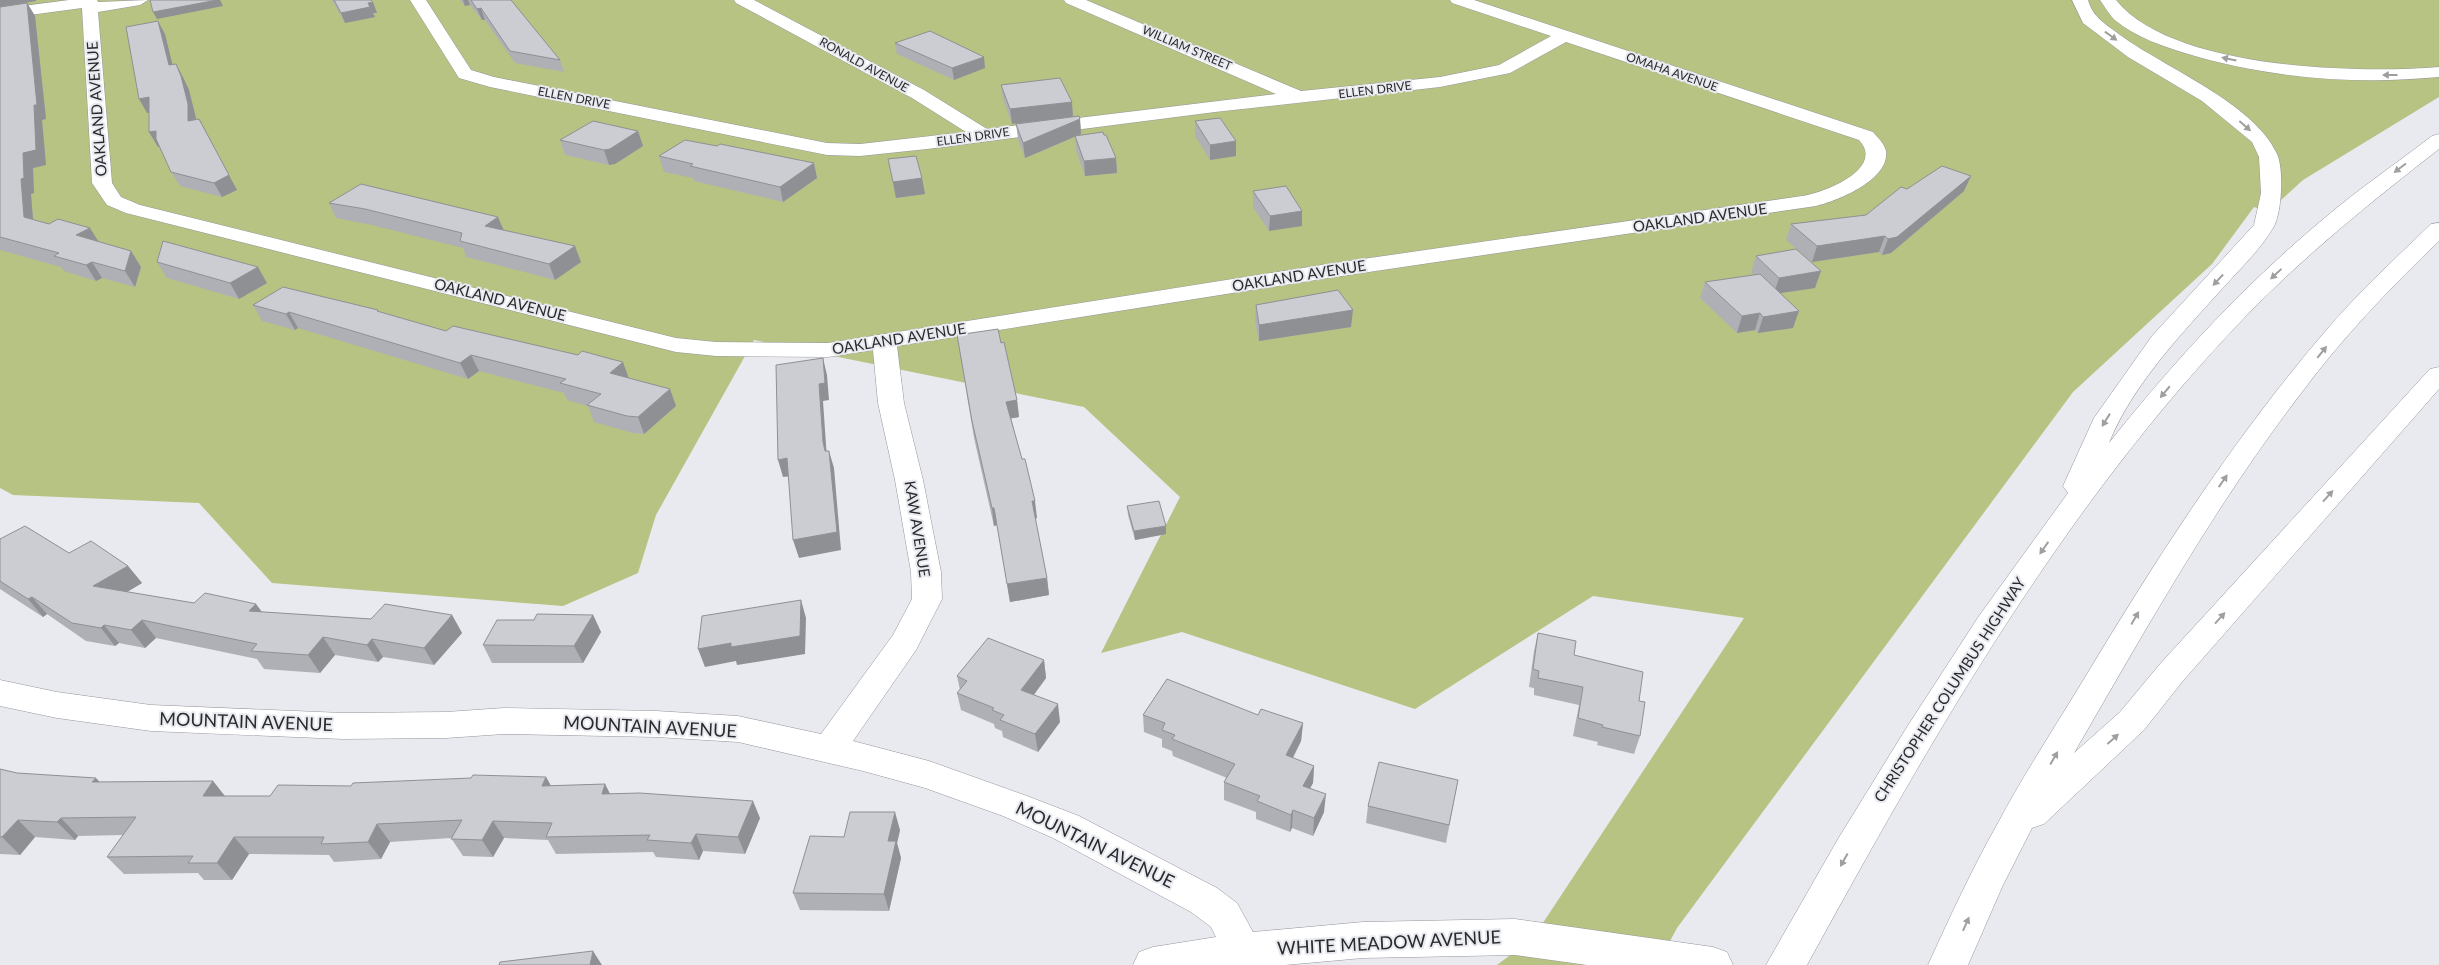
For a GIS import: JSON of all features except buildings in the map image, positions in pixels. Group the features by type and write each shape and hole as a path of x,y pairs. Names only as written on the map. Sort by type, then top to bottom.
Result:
{"main road":[{"path":"0,14 89,3 140,0"},
{"name":"ELLEN DRIVE","path":"418,0 465,74 490,82 686,119 826,149 860,150 1215,106 1440,82 1504,69 1564,36"},
{"name":"RONALD AVENUE","path":"742,0 918,94 983,136"},
{"name":"WILLIAM STREET","path":"1072,0 1300,98"},
{"name":"OMAHA AVENUE","path":"1458,0 1866,136 1875,143 1878,152"},
{"path":"2060,526 2103,424 2161,341 2226,272 2264,226 2271,193 2269,157 2260,140 2244,124 2208,98 2134,53 2089,20 2080,0"},
{"path":"2108,0 2118,15 2160,40 2213,56 2267,66 2323,73 2400,75 2439,72"},
{"name":"OAKLAND AVENUE","path":"89,3 102,182 114,201 127,206 676,345 716,349 828,350 1328,271 1782,206 1834,195 1861,179 1873,164 1878,152"},
{"name":"CHRISTOPHER COLUMBUS HIGHWAY","path":"1786,965 1868,818 1989,624 2112,456 2167,390 2269,281 2379,184 2439,140"},
{"path":"1948,965 1985,883 2012,831 2139,611 2196,518 2247,446 2329,343 2376,291 2439,229"},
{"name":"KAW AVENUE","path":"829,749 905,642 927,599 926,572 909,480 891,403 884,341"},
{"path":"2012,831 2132,721 2171,673 2439,374"},
{"name":"MOUNTAIN AVENUE","path":"0,693 57,705 151,718 343,726 446,725 504,721 656,724 738,729 829,749 929,775 1066,827 1204,900 1224,915 1243,951"},
{"name":"WHITE MEADOW AVENUE","path":"1153,965 1243,951 1363,940 1515,937 1713,965"}],"green space":[{"path":"0,0 2439,0 2439,97 2303,180 2268,212 2254,207 2212,264 2073,392 1677,928 1657,965 1497,965 1533,938 1744,618 1593,596 1415,709 1182,632 1101,653 1180,497 1084,407 754,340 656,515 638,573 563,606 272,583 199,503 13,495 0,488"}]}
